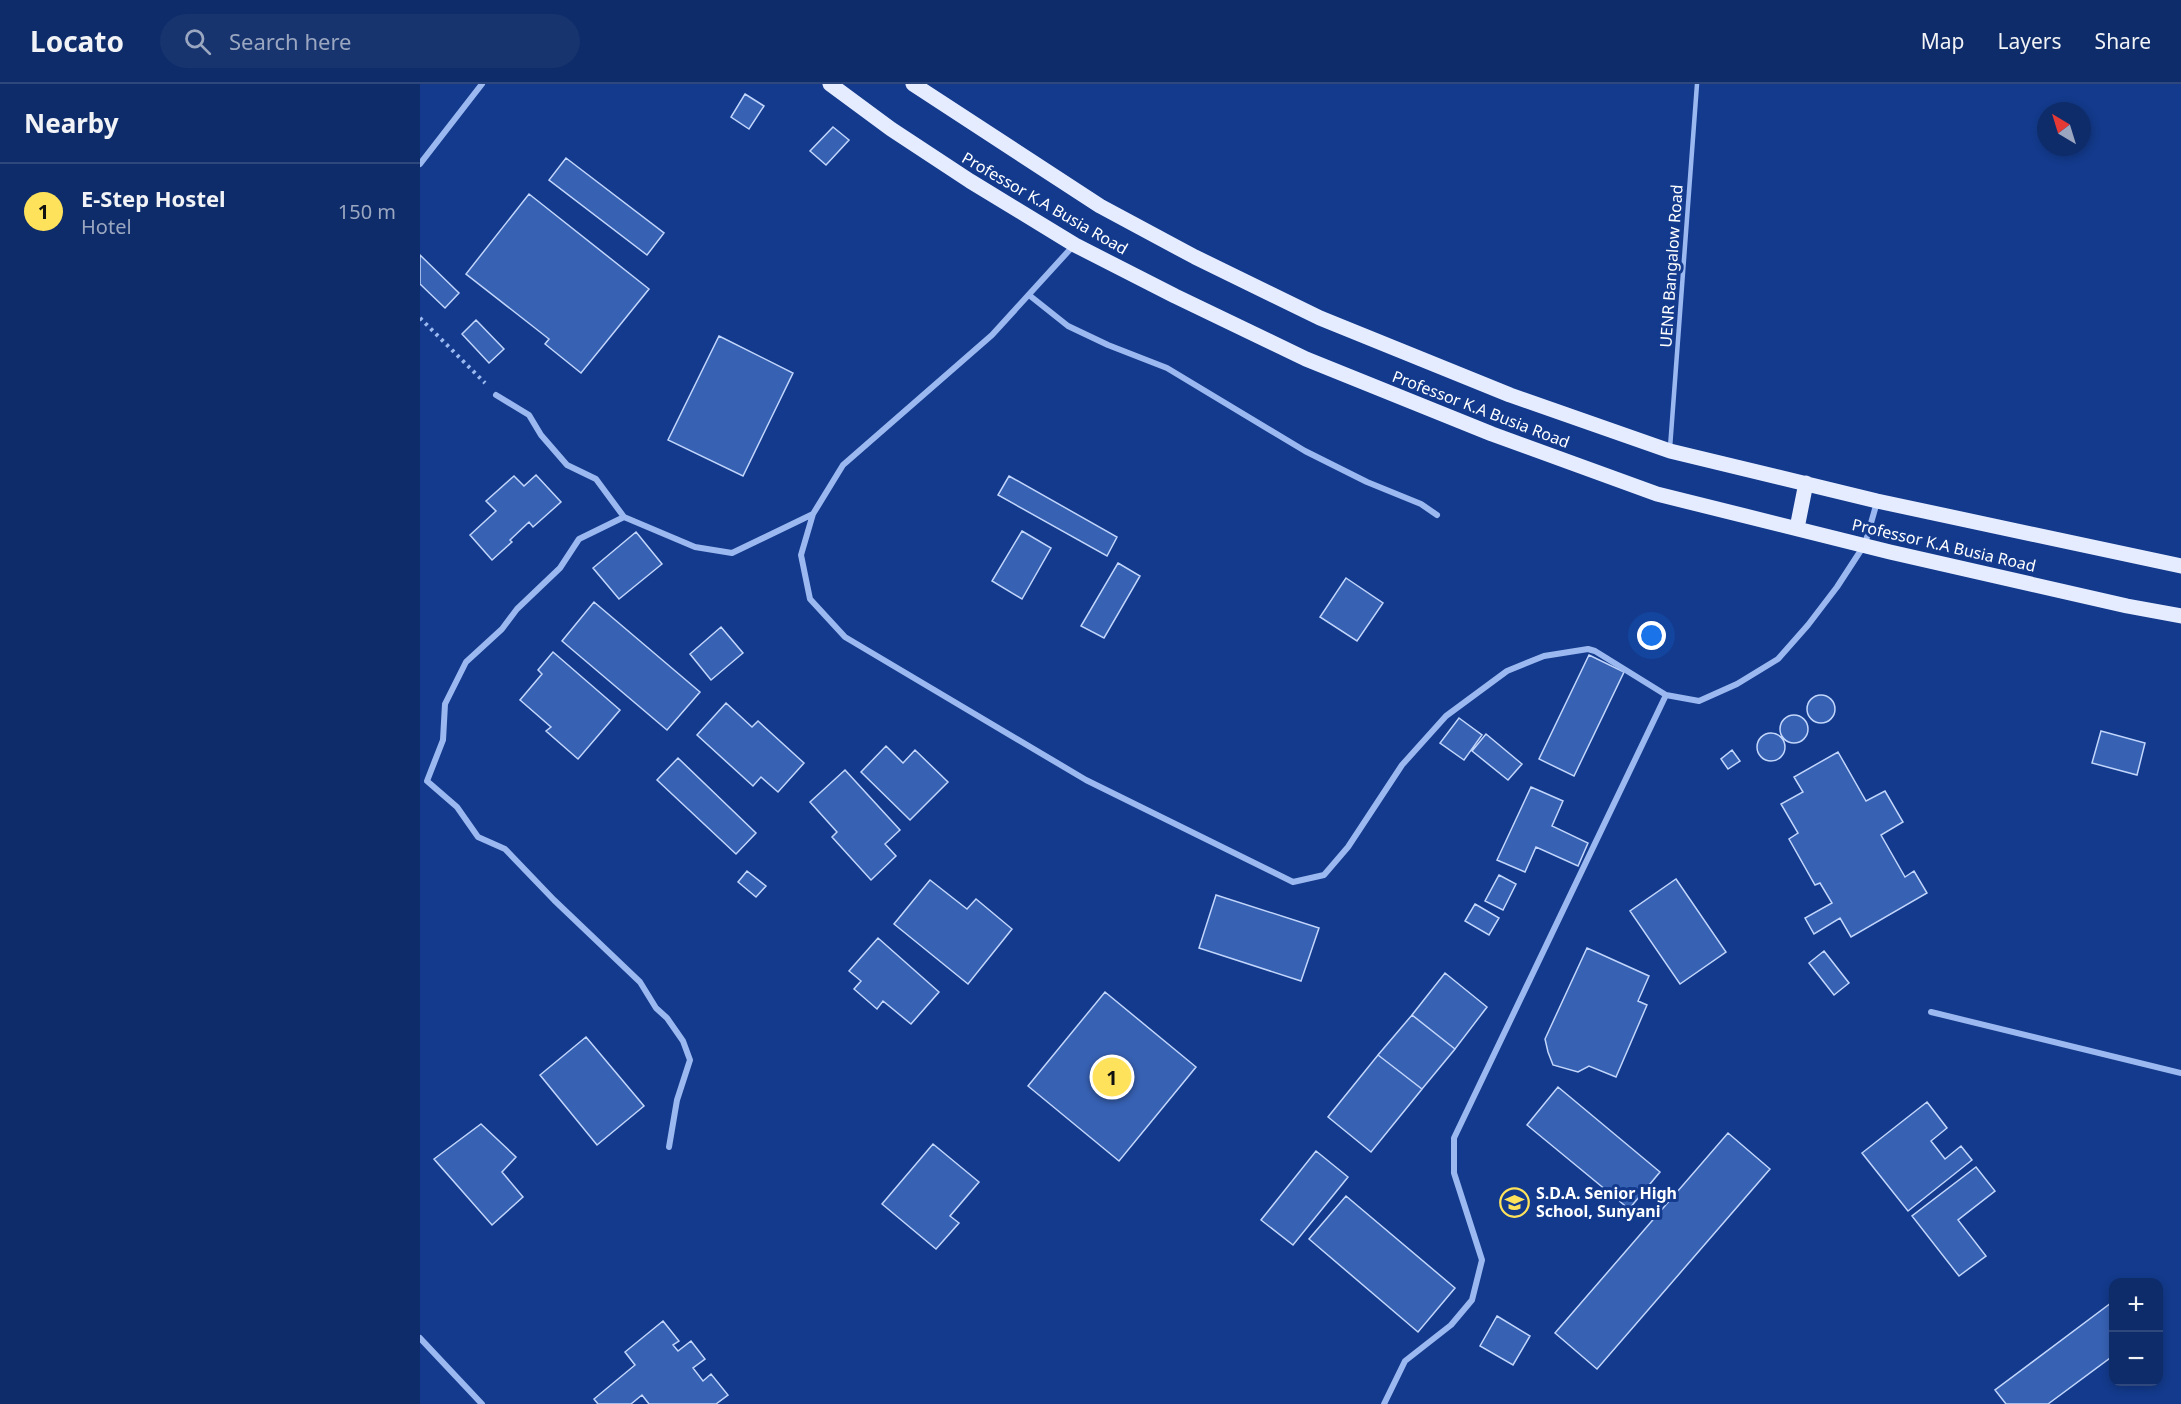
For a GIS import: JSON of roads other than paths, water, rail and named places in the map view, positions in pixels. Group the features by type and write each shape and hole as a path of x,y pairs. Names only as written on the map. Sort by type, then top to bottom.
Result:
{"main road":[{"name":"Professor K.A Busia Road","path":"830,84 891,129 970,181 1075,245 1306,359 1492,434 1657,494 2093,598 2181,616"},
{"name":"Professor K.A Busia Road","path":"913,84 1100,206 1206,262 1320,318 1510,394 1670,451 1877,501 2181,566"},
{"path":"1797,528 1806,483"}],"street":[{"path":"420,164 482,84"},
{"path":"1075,245 992,335 843,465 813,514 801,555 810,599 845,637 1086,780 1293,882 1324,875 1348,847 1409,757 1446,716 1507,672 1544,656 1588,649 1595,651 1666,695 1699,701 1737,684 1778,658 1808,626 1865,544 1877,501"},
{"path":"1029,295 1068,326 1108,345 1167,368 1305,451 1367,482 1421,504 1437,515"},
{"path":"496,395 529,415 540,435 567,465 596,479 624,517 695,548 732,554 813,514"},
{"path":"624,517 579,539 560,568 517,609 502,629 466,662 445,704 443,740 427,781 457,807 478,837 505,849 547,893 640,982 656,1008 667,1018 683,1041 690,1060 677,1100 669,1147"},
{"path":"1384,1404 1405,1361 1451,1325 1472,1300 1482,1260 1454,1173 1454,1138 1666,695"},
{"path":"1931,1012 2181,1073"},
{"path":"420,1338 482,1404"}],"lane":[{"name":"UENR Bangalow Road","path":"1670,451 1697,84"}],"place":[{"name":"E-Step Hostel","path":"1112,1077"},
{"name":"S.D.A. Senior High School, Sunyani","path":"1515,1202"}]}
